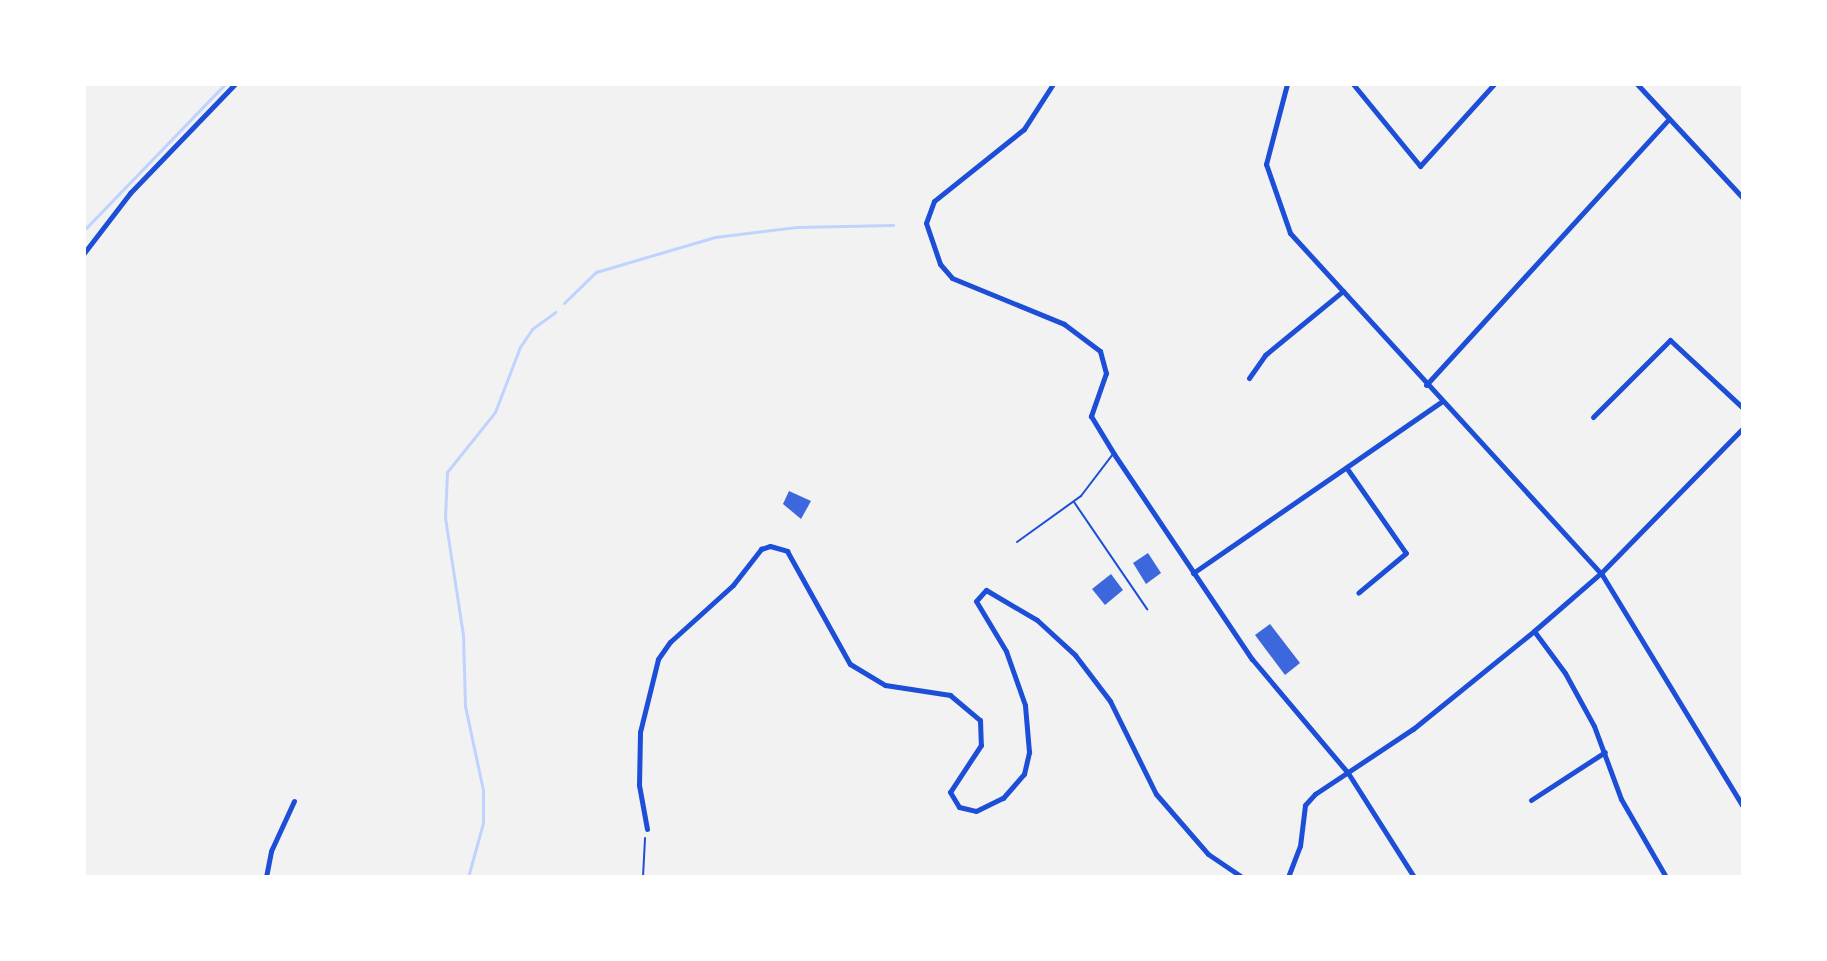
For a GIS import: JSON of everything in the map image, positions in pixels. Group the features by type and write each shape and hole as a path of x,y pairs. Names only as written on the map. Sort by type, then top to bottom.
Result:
{"street":[{"path":"84,253 130,193 235,84"},
{"path":"1053,84 1024,129 934,201 928,214 928,233 940,264 952,278 1064,324 1088,339 1107,361 1091,416 1252,659 1348,773 1414,877"},
{"path":"1287,84 1266,151 1270,179 1290,233 1441,402 1601,573 1743,807"},
{"path":"1353,84 1384,128 1420,166 1494,84"},
{"path":"1637,84 1743,198"},
{"path":"1426,385 1669,119"},
{"path":"1249,378 1265,355 1343,291"},
{"path":"1593,417 1670,340 1743,408"},
{"path":"1193,573 1348,470 1441,402"},
{"path":"1288,877 1297,858 1305,805 1413,729 1534,631 1601,573 1743,428"},
{"path":"1348,470 1406,553 1358,593"},
{"path":"647,829 639,785 640,732 658,659 670,642 733,585 761,549 770,546 787,551 850,664 885,685 950,695 980,720 981,745 950,792 959,807 976,811 1003,798 1024,774 1029,752 1025,705 1006,651 976,601 986,590 1037,620 1075,655 1110,701 1161,801 1208,854 1242,877"},
{"path":"1534,631 1565,673 1605,752 1621,799 1666,877"},
{"path":"1531,800 1605,752"},
{"path":"266,877 271,851 294,801"}],"lane":[{"path":"1017,542 1073,501 1114,454"},
{"path":"1073,501 1147,609"}],"path":[{"path":"643,877 647,829"}],"building":[{"path":"789,491 811,501 801,519 783,504"},
{"path":"1148,553 1161,573 1146,584 1133,563"},
{"path":"1111,574 1123,590 1105,605 1092,589"},
{"path":"1270,624 1300,663 1285,675 1255,635"}],"waterway":[{"path":"86,228 225,84"},
{"path":"564,303 596,272 715,237 797,227 893,225"},
{"path":"468,877 483,823 483,790 465,706 463,635 445,518 447,472 495,412 520,347 532,329 555,312"}]}
